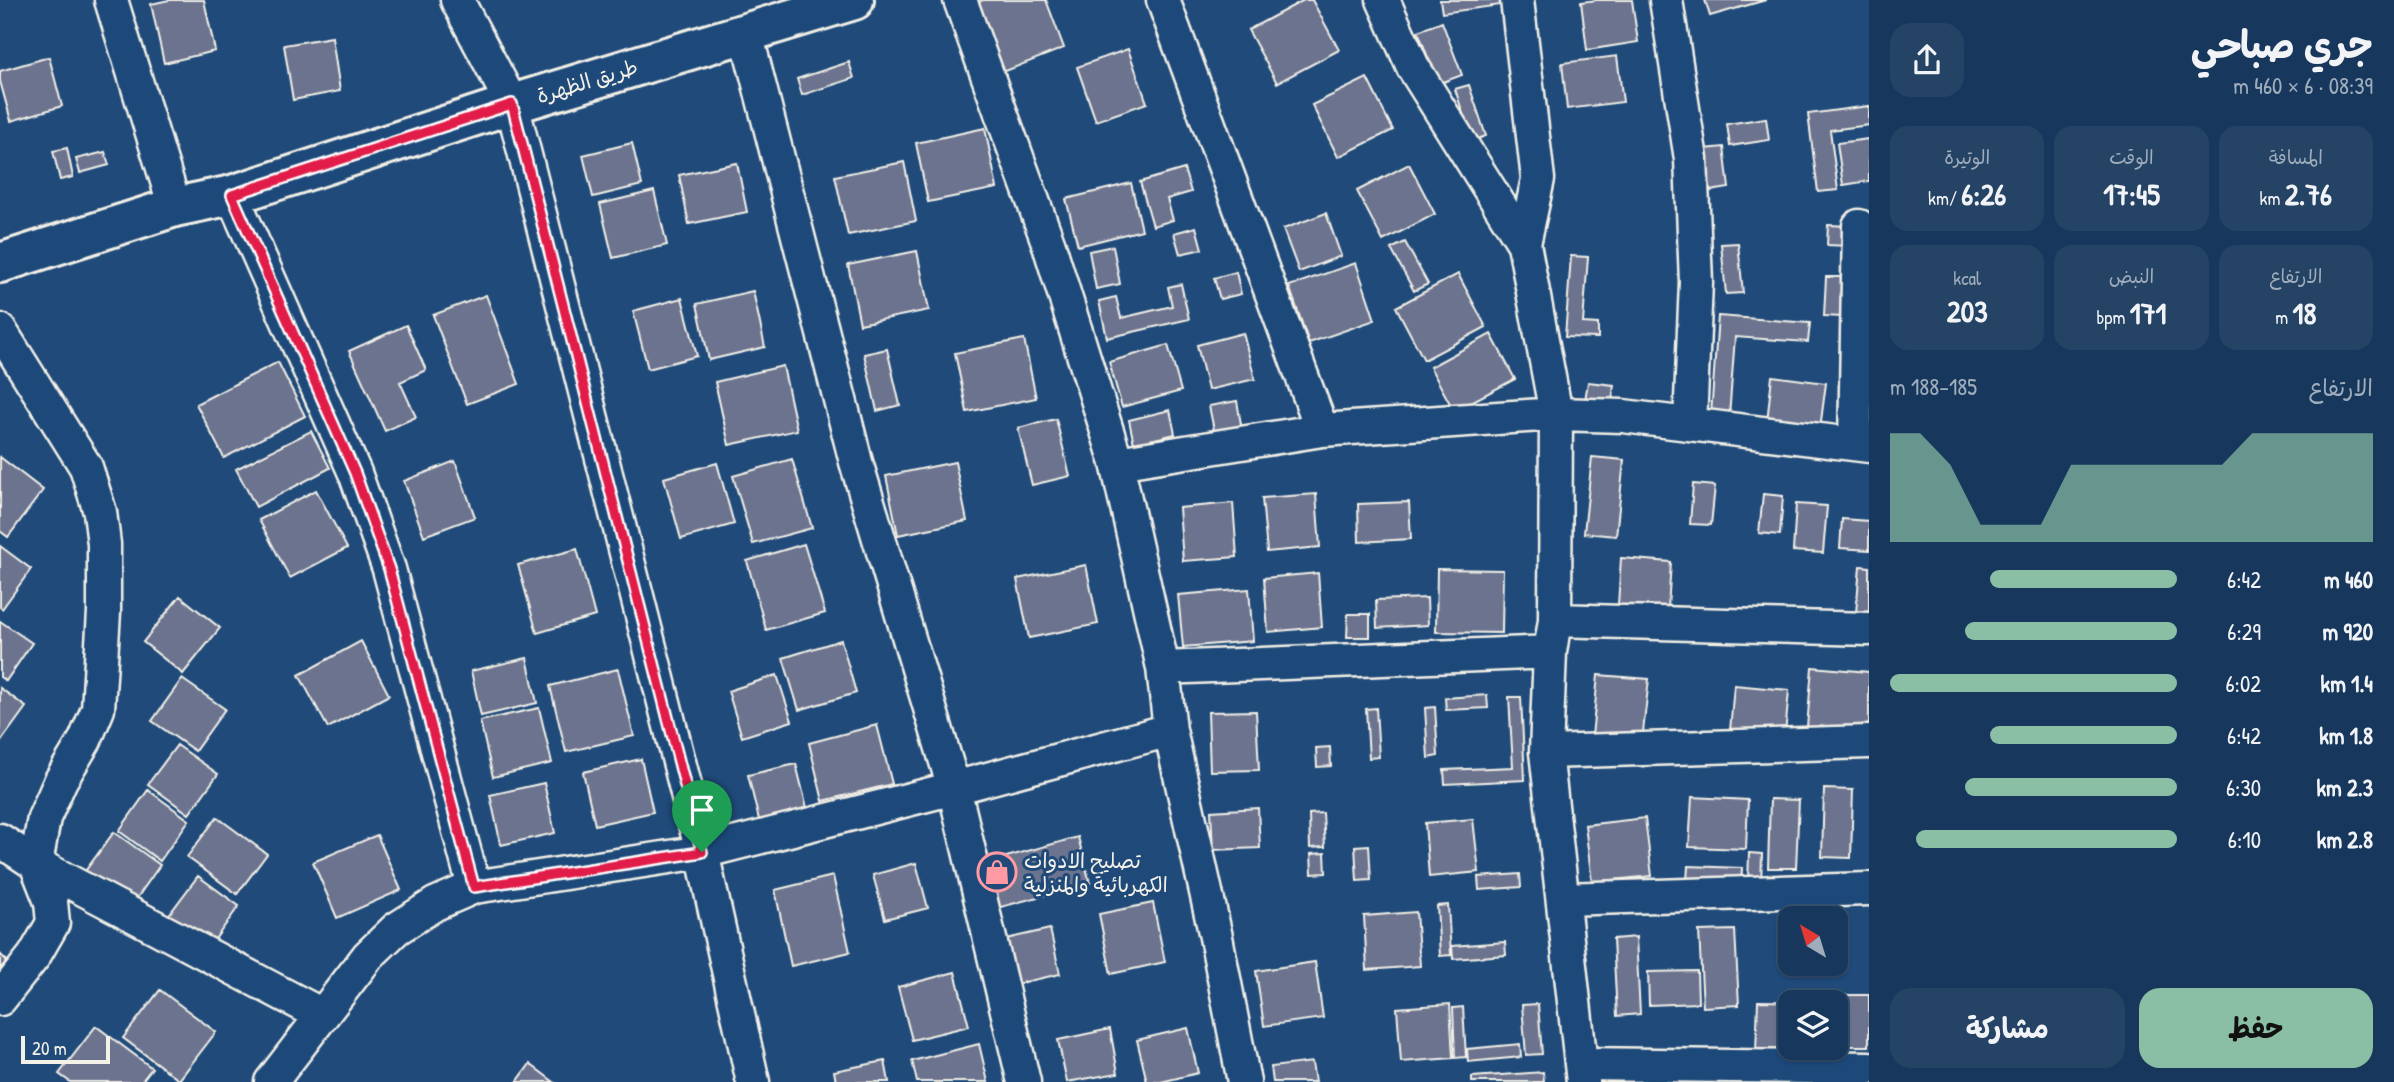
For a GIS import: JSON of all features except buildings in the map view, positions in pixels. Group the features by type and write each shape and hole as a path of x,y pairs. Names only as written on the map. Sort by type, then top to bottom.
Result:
{"main road":[{"name":"طريق الظهرة","path":"0,263 175,207 232,195 512,104 854,0"}],"street":[{"path":"111,0 175,207"},
{"path":"457,0 512,104 702,852 753,1082"},
{"path":"960,0 1049,245 1117,463 1163,668 1170,730 1216,936 1244,1082"},
{"path":"1163,0 1322,430"},
{"path":"1383,0 1413,67 1524,244 1556,414 1555,620 1550,652 1546,752 1583,1073 1869,1068"},
{"path":"1517,0 1538,179 1524,244"},
{"path":"1666,0 1691,159 1696,282 1690,423"},
{"path":"746,33 856,462 954,788 1024,1082"},
{"path":"232,195 355,473 389,569 474,887"},
{"path":"1117,463 1322,430 1556,414 1623,416 1862,445 1859,226"},
{"path":"0,330 86,467 100,512 104,544 104,612 98,709 85,740 61,780 44,818 36,864 51,902 52,923 34,956 0,999"},
{"path":"1555,620 1869,629"},
{"path":"1163,668 1550,652"},
{"path":"271,1082 368,956 396,929 435,904 474,887 702,852 1170,730"},
{"path":"1546,752 1869,742"},
{"path":"0,840 36,864 322,1015"},
{"path":"1563,899 1869,889"}],"place":[{"name":"تصليح الادوات الكهربائية والمنزلية","path":"997,872"}],"route":[{"path":"512,104 702,852 474,887 389,569 355,473 232,195 512,104"}]}
